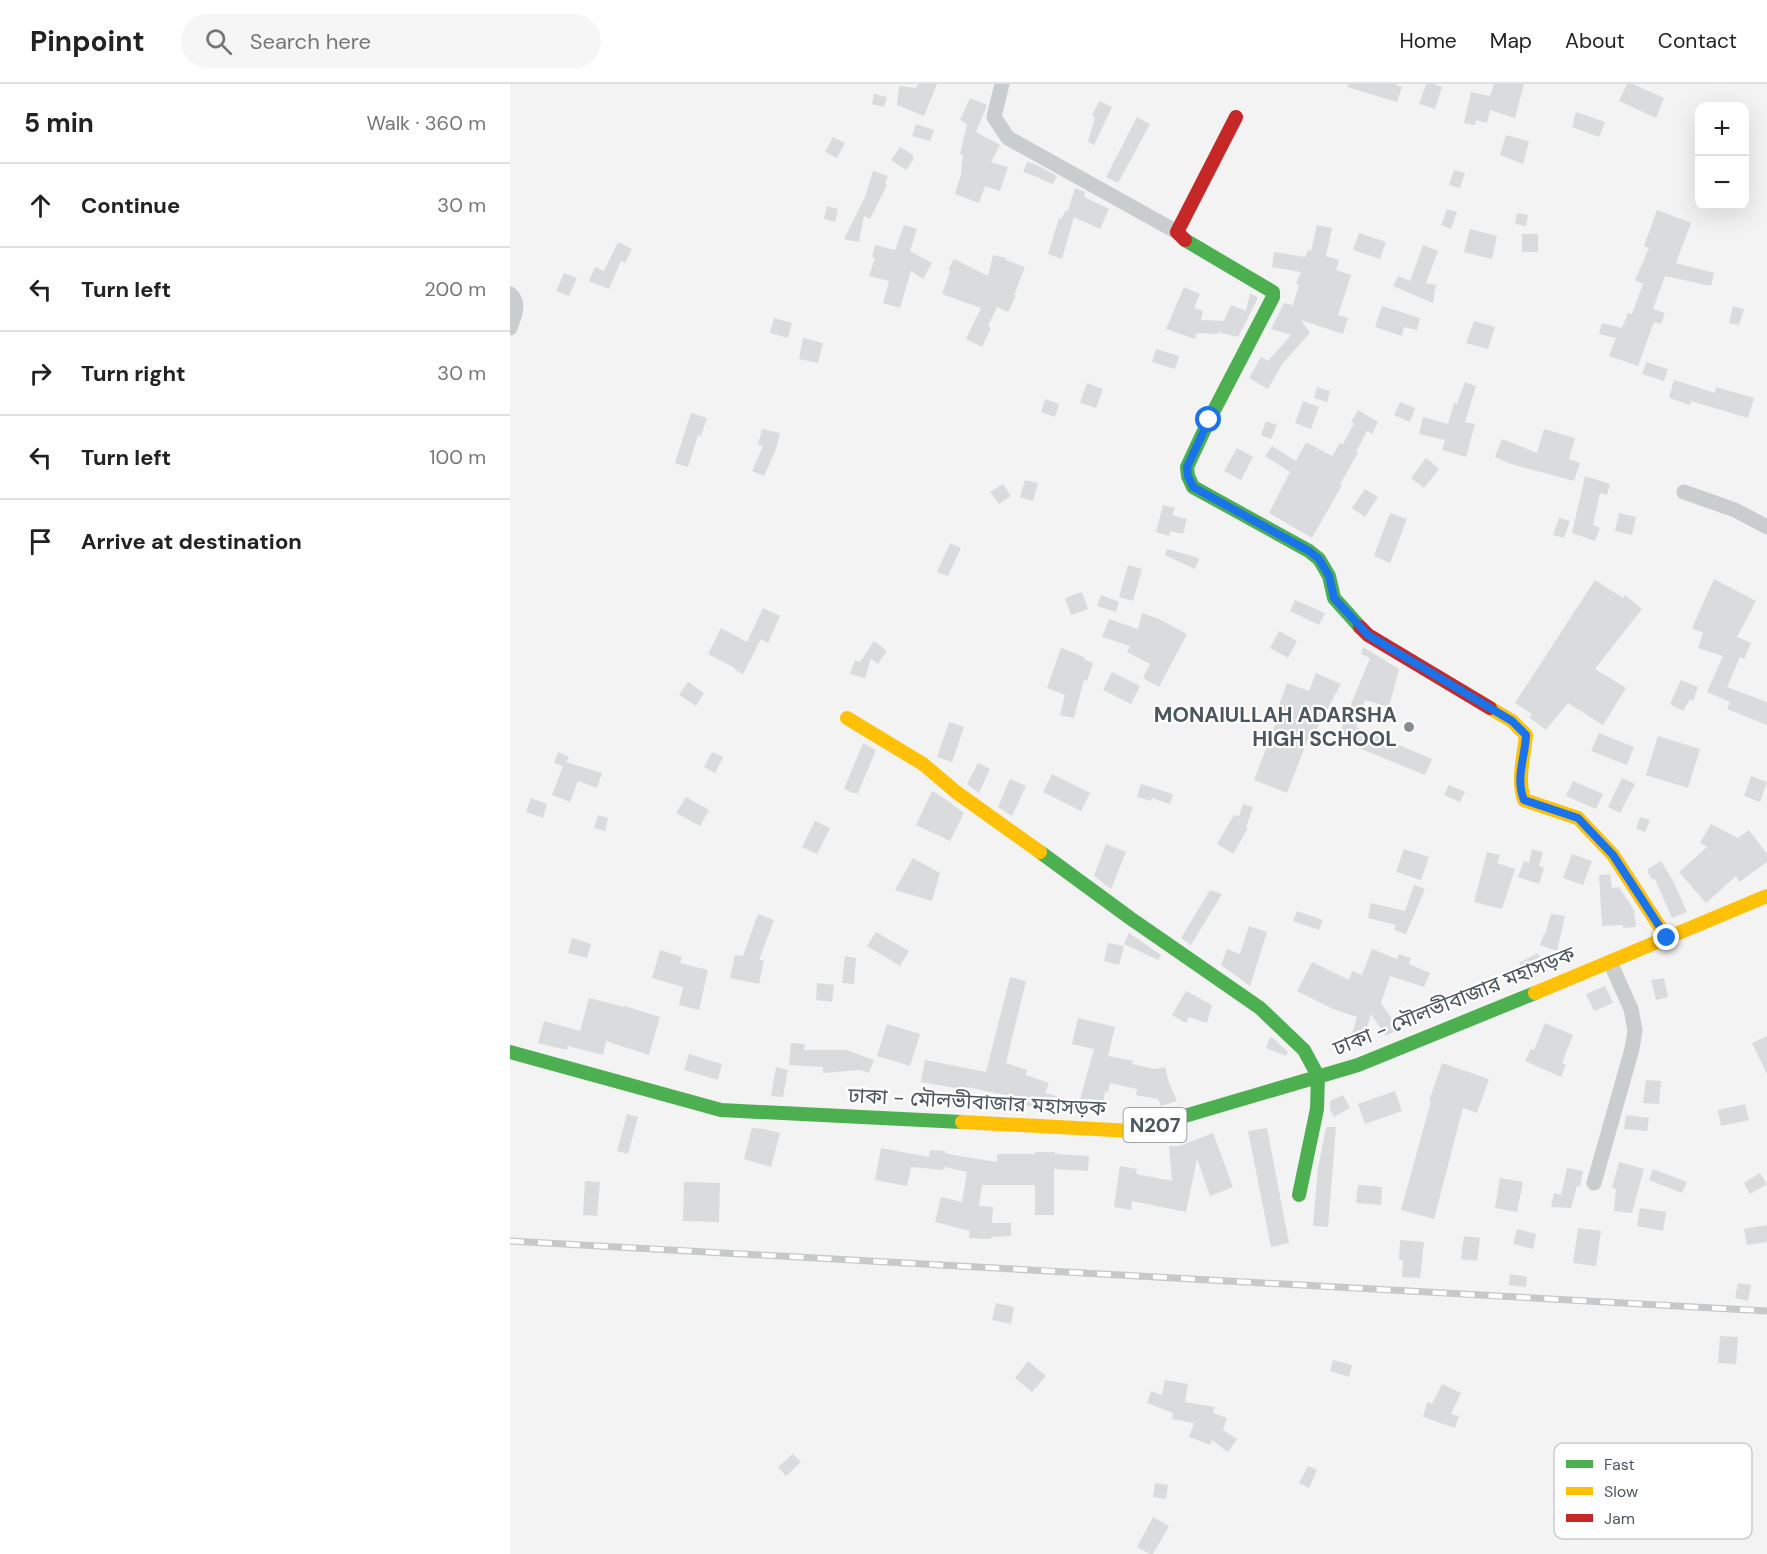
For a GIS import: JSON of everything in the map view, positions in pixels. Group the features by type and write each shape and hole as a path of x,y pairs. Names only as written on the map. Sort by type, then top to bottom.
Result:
{"main road":[{"path":"1236,117 1177,232 1181,238 1273,292 1273,297 1187,467 1193,487 1309,551 1319,559 1329,576 1334,598 1368,635 1512,721 1526,735 1520,774 1520,789 1524,800 1578,818 1613,855 1667,938"},
{"path":"847,718 923,764 994,820 1260,1008 1304,1050 1318,1076 1317,1109 1299,1195"},
{"name":"ঢাকা - মৌলভীবাজার মহাসড়ক","path":"510,1052 721,1110 1133,1131 1358,1065 1767,896"}],"street":[{"path":"1002,84 994,117 1008,138 1177,232"},
{"path":"510,294 517,304 510,328"},
{"path":"1684,492 1736,510 1767,526"},
{"path":"1594,1183 1635,1030 1631,1009 1611,962"}],"building":[{"path":"918,84 937,84 924,116 897,105 899,86 916,88"},
{"path":"1348,84 1394,84 1402,87 1397,102 1347,87"},
{"path":"1426,84 1442,87 1435,109 1419,104"},
{"path":"1494,84 1524,84 1515,118 1490,110 1487,123 1476,120 1475,125 1464,123 1471,92 1490,96"},
{"path":"1627,84 1633,84 1664,98 1656,118 1619,101"},
{"path":"874,94 887,97 884,107 872,104"},
{"path":"970,98 987,105 976,132 1000,145 991,162 1008,167 1000,191 985,186 979,203 955,194 961,174 963,155 960,154 967,124 960,120"},
{"path":"1099,101 1112,107 1094,145 1088,142 1095,117 1092,116"},
{"path":"1576,112 1605,122 1599,137 1572,127"},
{"path":"1137,117 1150,124 1118,183 1106,177"},
{"path":"916,124 934,130 930,141 912,136"},
{"path":"1506,135 1529,141 1523,164 1500,155"},
{"path":"833,137 845,143 837,158 825,152"},
{"path":"900,147 913,155 913,160 906,170 891,160"},
{"path":"1027,162 1057,176 1053,184 1023,172"},
{"path":"1454,170 1465,173 1460,188 1449,185"},
{"path":"873,171 888,176 885,184 887,185 870,219 864,216 859,242 844,239 865,197"},
{"path":"1075,188 1085,192 1084,197 1109,209 1100,229 1074,217 1062,259 1048,254 1059,218 1061,219 1066,210 1068,211"},
{"path":"827,206 838,209 835,222 824,219"},
{"path":"1447,209 1457,212 1451,229 1441,225"},
{"path":"1657,210 1691,223 1676,263 1714,273 1711,286 1665,276 1653,309 1665,313 1661,324 1654,322 1638,366 1609,356 1616,338 1599,334 1602,323 1622,328 1628,313 1632,314 1643,284 1635,280 1649,248 1644,246"},
{"path":"1517,213 1528,215 1526,226 1515,224"},
{"path":"904,225 917,229 910,251 932,263 923,279 911,271 900,308 883,303 889,281 869,276 875,258 872,257 875,245 895,250"},
{"path":"1317,225 1332,228 1326,256 1339,260 1336,270 1351,275 1338,315 1348,318 1343,334 1301,320 1310,333 1282,364 1268,389 1249,378 1261,357 1268,361 1291,335 1271,329 1284,303 1293,305 1299,285 1296,284 1301,272 1272,267 1274,252 1305,257 1308,250 1311,251"},
{"path":"1470,229 1497,236 1492,259 1464,252"},
{"path":"1359,233 1386,242 1380,259 1353,250"},
{"path":"1522,234 1538,234 1538,252 1522,252"},
{"path":"618,242 632,249 625,263 621,261 609,289 589,281 595,267 604,271"},
{"path":"1423,245 1438,251 1426,283 1436,285 1433,303 1393,286 1398,276 1410,281"},
{"path":"993,255 1025,267 1008,312 997,307 982,347 966,339 981,308 942,294 950,271 948,270 954,259 988,276"},
{"path":"564,273 577,278 569,296 556,291"},
{"path":"1184,287 1200,294 1194,308 1203,311 1201,320 1224,321 1231,305 1246,311 1250,293 1258,298 1238,337 1218,332 1218,334 1197,333 1195,339 1166,329"},
{"path":"1382,306 1420,318 1417,330 1404,327 1402,336 1375,327"},
{"path":"1733,306 1744,309 1739,325 1729,323"},
{"path":"774,318 792,323 788,338 770,333"},
{"path":"1474,321 1495,327 1488,349 1466,343"},
{"path":"803,338 823,343 818,363 799,359"},
{"path":"1156,349 1179,356 1175,369 1152,362"},
{"path":"1646,362 1668,369 1664,381 1642,374"},
{"path":"1674,380 1715,393 1716,387 1754,398 1748,418 1691,401 1690,405 1669,398"},
{"path":"1465,382 1476,386 1465,422 1475,424 1466,457 1442,450 1445,440 1419,434 1423,417 1448,424 1454,403 1457,404"},
{"path":"1087,383 1103,389 1096,408 1080,403"},
{"path":"1317,387 1330,391 1327,402 1314,398"},
{"path":"1045,399 1059,404 1055,417 1041,412"},
{"path":"1303,401 1319,407 1311,429 1295,423"},
{"path":"1400,402 1415,408 1410,422 1394,415"},
{"path":"1358,410 1378,422 1372,434 1367,431 1356,452 1358,453 1340,484 1342,485 1312,538 1269,513 1290,472 1265,456 1272,446 1296,461 1306,442 1332,456 1340,443 1343,444"},
{"path":"691,413 707,418 701,436 698,435 688,467 675,463"},
{"path":"1266,421 1277,425 1271,439 1261,435"},
{"path":"762,429 780,433 776,449 764,476 752,471 763,446 758,445"},
{"path":"1544,429 1575,438 1569,459 1580,463 1574,481 1511,464 1495,457 1502,439 1537,453"},
{"path":"1237,448 1253,457 1241,480 1224,471"},
{"path":"1426,458 1439,469 1424,488 1411,478"},
{"path":"1585,476 1610,484 1607,495 1600,493 1593,525 1600,528 1595,541 1572,533"},
{"path":"1025,480 1038,483 1033,501 1020,497"},
{"path":"1003,484 1011,496 999,504 990,492"},
{"path":"1365,489 1378,497 1365,517 1352,508"},
{"path":"1163,505 1175,508 1172,515 1187,519 1183,534 1170,531 1169,536 1156,532"},
{"path":"1390,513 1407,519 1390,563 1374,556"},
{"path":"1619,513 1636,517 1632,535 1615,531"},
{"path":"1559,518 1570,521 1564,538 1553,535"},
{"path":"950,543 961,548 948,576 937,572"},
{"path":"1167,549 1199,558 1195,569 1165,555"},
{"path":"1128,565 1142,569 1133,601 1119,597"},
{"path":"1714,579 1756,601 1737,637 1751,643 1744,659 1740,657 1727,687 1767,702 1767,725 1727,709 1730,702 1707,692 1723,656 1698,648 1703,633 1692,628"},
{"path":"1595,580 1623,598 1625,595 1642,609 1595,669 1626,688 1603,725 1568,703 1546,730 1529,717 1532,714 1515,703"},
{"path":"1082,592 1088,609 1071,615 1065,598"},
{"path":"1101,595 1119,602 1116,612 1097,606"},
{"path":"1295,600 1325,613 1319,625 1290,611"},
{"path":"763,608 780,616 768,643 761,639 743,674 708,654 721,628 747,642"},
{"path":"1142,613 1187,634 1159,687 1143,678 1150,664 1127,652 1130,646 1102,637 1109,619 1138,629"},
{"path":"1279,631 1297,641 1288,658 1270,648"},
{"path":"874,641 887,651 878,664 871,659 865,678 850,674 855,660 860,662"},
{"path":"1363,647 1399,669 1389,707 1365,700 1356,727 1432,759 1425,775 1337,739 1370,658 1361,654"},
{"path":"1061,648 1093,663 1087,681 1084,680 1074,718 1060,715 1065,695 1047,688"},
{"path":"1112,672 1140,686 1131,704 1103,690"},
{"path":"1316,673 1341,684 1313,736 1310,734 1287,793 1254,780 1278,718 1275,717 1287,683 1309,691"},
{"path":"1681,680 1698,687 1693,701 1690,699 1683,711 1670,704"},
{"path":"688,682 704,693 696,706 679,695"},
{"path":"949,722 964,727 952,762 937,757"},
{"path":"1599,733 1634,747 1627,765 1591,751"},
{"path":"1658,736 1700,749 1688,788 1646,775"},
{"path":"863,743 876,750 858,793 853,793 844,789"},
{"path":"558,752 569,757 566,762 602,773 597,788 578,781 570,802 552,795 563,766 554,763"},
{"path":"712,752 723,757 715,773 704,767"},
{"path":"978,763 990,769 979,793 967,784"},
{"path":"1052,774 1090,793 1081,811 1043,792"},
{"path":"1751,776 1767,782 1760,802 1744,796"},
{"path":"1622,778 1635,784 1620,813 1608,807"},
{"path":"1010,779 1026,786 1012,816 998,807"},
{"path":"1573,781 1603,794 1596,809 1566,796"},
{"path":"1141,784 1173,794 1170,804 1152,798 1151,801 1137,797"},
{"path":"1449,785 1465,792 1460,802 1444,795"},
{"path":"932,791 964,813 950,841 916,825"},
{"path":"686,797 709,810 700,826 676,813"},
{"path":"531,798 547,804 543,818 526,812"},
{"path":"1243,804 1253,807 1246,827 1248,828 1233,854 1217,844 1234,815 1239,816"},
{"path":"598,815 608,818 605,831 594,828"},
{"path":"1640,817 1650,820 1645,832 1636,829"},
{"path":"815,821 830,828 817,854 802,847"},
{"path":"1711,824 1738,838 1749,830 1767,854 1767,862 1739,882 1736,876 1706,903 1679,872 1707,847 1700,843"},
{"path":"1106,844 1126,852 1111,889 1094,876"},
{"path":"1404,849 1429,857 1421,880 1396,872"},
{"path":"1532,849 1543,852 1539,866 1544,868 1539,884 1518,877 1524,861 1529,863"},
{"path":"1487,852 1500,855 1497,863 1515,869 1502,909 1474,902"},
{"path":"1572,854 1592,861 1583,885 1563,878"},
{"path":"913,858 940,873 932,901 895,890"},
{"path":"1661,861 1687,912 1672,918 1655,879 1652,879 1648,873 1648,869"},
{"path":"1610,874 1612,888 1619,887 1634,910 1636,927 1602,926 1599,875"},
{"path":"1414,885 1425,889 1406,934 1394,930 1396,925 1368,918 1371,903 1405,911"},
{"path":"1210,890 1222,894 1191,945 1181,938"},
{"path":"1297,911 1323,920 1319,930 1293,921"},
{"path":"758,914 774,920 759,960 764,960 759,984 730,978 735,955 743,956"},
{"path":"1551,914 1565,916 1557,951 1540,945"},
{"path":"1249,926 1267,932 1250,986 1221,965 1227,949 1240,954"},
{"path":"876,932 909,951 900,966 867,946"},
{"path":"1129,933 1161,955 1158,960 1124,944"},
{"path":"572,938 591,944 587,958 568,953"},
{"path":"1108,943 1124,946 1119,965 1104,961"},
{"path":"1372,949 1397,959 1399,954 1411,958 1409,964 1430,973 1424,987 1390,976 1381,1003 1399,1029 1386,1036 1371,1014 1362,1044 1350,1041 1357,1017 1333,1009 1297,991 1312,962 1349,980 1352,971 1362,975"},
{"path":"660,950 682,957 680,963 708,970 699,1010 679,1005 683,987 652,978"},
{"path":"1538,953 1544,964 1525,973 1519,963"},
{"path":"845,956 856,958 854,984 842,983"},
{"path":"1010,977 1026,981 1006,1063 1027,1070 1026,1075 1049,1083 1045,1093 1076,1101 1073,1111 1042,1104 1040,1110 1026,1105 1027,1102 998,1093 921,1082 925,1060 986,1072"},
{"path":"1664,978 1668,997 1656,1000 1651,980"},
{"path":"817,983 834,985 832,1002 816,1000"},
{"path":"1605,986 1613,1003 1594,1011 1586,994"},
{"path":"1186,991 1212,1005 1207,1023 1189,1017 1186,1023 1172,1015"},
{"path":"589,998 660,1017 649,1055 606,1041 603,1055 568,1046 567,1050 538,1043 544,1021 580,1031"},
{"path":"1078,1018 1115,1027 1108,1056 1133,1061 1132,1064 1154,1069 1165,1067 1177,1101 1161,1106 1158,1099 1136,1095 1137,1089 1110,1083 1108,1092 1105,1091 1103,1106 1079,1103 1094,1049 1072,1044"},
{"path":"1545,1023 1573,1035 1562,1063 1566,1065 1561,1077 1525,1061 1531,1049 1534,1050"},
{"path":"887,1024 920,1034 910,1066 877,1056"},
{"path":"1767,1036 1767,1074 1752,1043"},
{"path":"1270,1037 1288,1052 1286,1056 1266,1048"},
{"path":"791,1043 805,1044 804,1050 846,1050 874,1060 869,1073 860,1070 823,1073 823,1067 789,1065"},
{"path":"689,1054 722,1064 718,1080 684,1070"},
{"path":"1442,1063 1489,1079 1477,1113 1463,1108 1434,1219 1401,1210 1431,1101 1429,1101"},
{"path":"776,1067 788,1070 783,1097 771,1096"},
{"path":"1646,1080 1661,1081 1659,1104 1643,1103"},
{"path":"1395,1091 1402,1111 1365,1124 1358,1104"},
{"path":"1343,1095 1350,1108 1334,1117 1330,1109 1330,1101"},
{"path":"1745,1104 1749,1120 1721,1126 1718,1110"},
{"path":"627,1114 638,1117 628,1154 617,1151"},
{"path":"1626,1115 1649,1118 1647,1131 1624,1129"},
{"path":"1326,1127 1336,1127 1328,1227 1313,1226 1318,1168"},
{"path":"752,1128 780,1133 771,1167 744,1159"},
{"path":"1267,1128 1289,1243 1271,1247 1248,1131"},
{"path":"1213,1133 1233,1187 1210,1196 1197,1159 1186,1212 1132,1201 1131,1210 1114,1207 1120,1166 1137,1169 1136,1174 1172,1181 1169,1146 1179,1146"},
{"path":"881,1148 929,1157 930,1150 945,1151 945,1153 959,1156 997,1162 997,1154 1055,1152 1055,1154 1089,1156 1088,1171 1054,1169 1054,1215 1035,1215 1035,1185 982,1185 979,1206 993,1207 992,1223 1011,1223 1011,1236 991,1237 991,1239 969,1238 970,1231 935,1222 941,1197 962,1202 967,1172 944,1167 943,1170 911,1167 907,1186 875,1180"},
{"path":"1619,1162 1644,1169 1632,1213 1614,1211 1616,1189 1612,1188"},
{"path":"1567,1168 1583,1171 1571,1208 1551,1207 1554,1193 1561,1195"},
{"path":"1653,1169 1687,1182 1682,1193 1649,1180"},
{"path":"1760,1173 1767,1184 1750,1194 1744,1183"},
{"path":"1500,1178 1523,1182 1517,1212 1495,1208"},
{"path":"585,1181 600,1182 597,1216 583,1215"},
{"path":"684,1182 720,1183 719,1222 683,1221"},
{"path":"1358,1185 1382,1187 1381,1205 1356,1203"},
{"path":"1640,1208 1666,1212 1663,1231 1637,1226"},
{"path":"1767,1225 1767,1242 1747,1245 1744,1229"},
{"path":"1578,1228 1601,1231 1596,1266 1573,1263"},
{"path":"1517,1229 1536,1234 1533,1249 1513,1244"},
{"path":"1464,1236 1480,1238 1477,1261 1461,1259"},
{"path":"1400,1240 1424,1242 1420,1278 1402,1277 1403,1260 1399,1260"},
{"path":"1510,1274 1527,1277 1526,1287 1509,1285"},
{"path":"1738,1283 1751,1285 1748,1301 1735,1298"},
{"path":"996,1303 1014,1307 1011,1324 992,1320"},
{"path":"1720,1336 1738,1337 1736,1364 1718,1363"},
{"path":"1333,1360 1352,1365 1349,1377 1330,1371"},
{"path":"1028,1361 1046,1376 1032,1392 1015,1378"},
{"path":"1165,1380 1188,1384 1185,1402 1215,1407 1213,1413 1227,1418 1223,1430 1237,1439 1228,1452 1212,1440 1210,1445 1189,1437 1194,1423 1172,1419 1173,1413 1147,1403 1151,1391 1162,1395"},
{"path":"1442,1384 1461,1393 1451,1414 1459,1416 1455,1428 1423,1417 1427,1402 1432,1404"},
{"path":"793,1454 801,1462 786,1476 778,1467"},
{"path":"1308,1466 1317,1470 1309,1488 1299,1483"},
{"path":"1155,1483 1168,1485 1166,1499 1153,1497"},
{"path":"1153,1517 1169,1526 1153,1554 1150,1554 1137,1547"}],"railway":[{"path":"510,1241 1767,1311"}],"traffic: fast":[{"path":"1185,240 1273,292 1273,297 1187,467 1188,476 1193,487 1309,551 1319,559 1329,576 1334,598 1360,627"},
{"path":"1040,852 1260,1008 1304,1050 1318,1076 1317,1109 1299,1195"},
{"path":"1154,1125 1358,1065 1535,993"},
{"path":"510,1052 721,1110 962,1122"}],"traffic: slow":[{"path":"1490,708 1512,721 1526,735 1521,776 1524,800 1578,818 1613,855 1667,938"},
{"path":"847,718 923,764 956,792 1040,852"},
{"path":"1535,993 1767,896"},
{"path":"962,1122 1133,1131 1154,1125"}],"traffic: jam":[{"path":"1185,240 1177,232 1236,117"},
{"path":"1360,627 1368,635 1490,708"}],"place":[{"name":"MONAIULLAH ADARSHA HIGH SCHOOL","path":"1409,727"}],"route":[{"path":"1209,420 1187,467 1193,487 1309,551 1319,559 1329,576 1334,598 1368,635 1512,721 1526,735 1520,774 1520,789 1524,800 1578,818 1613,855 1667,938"}]}
